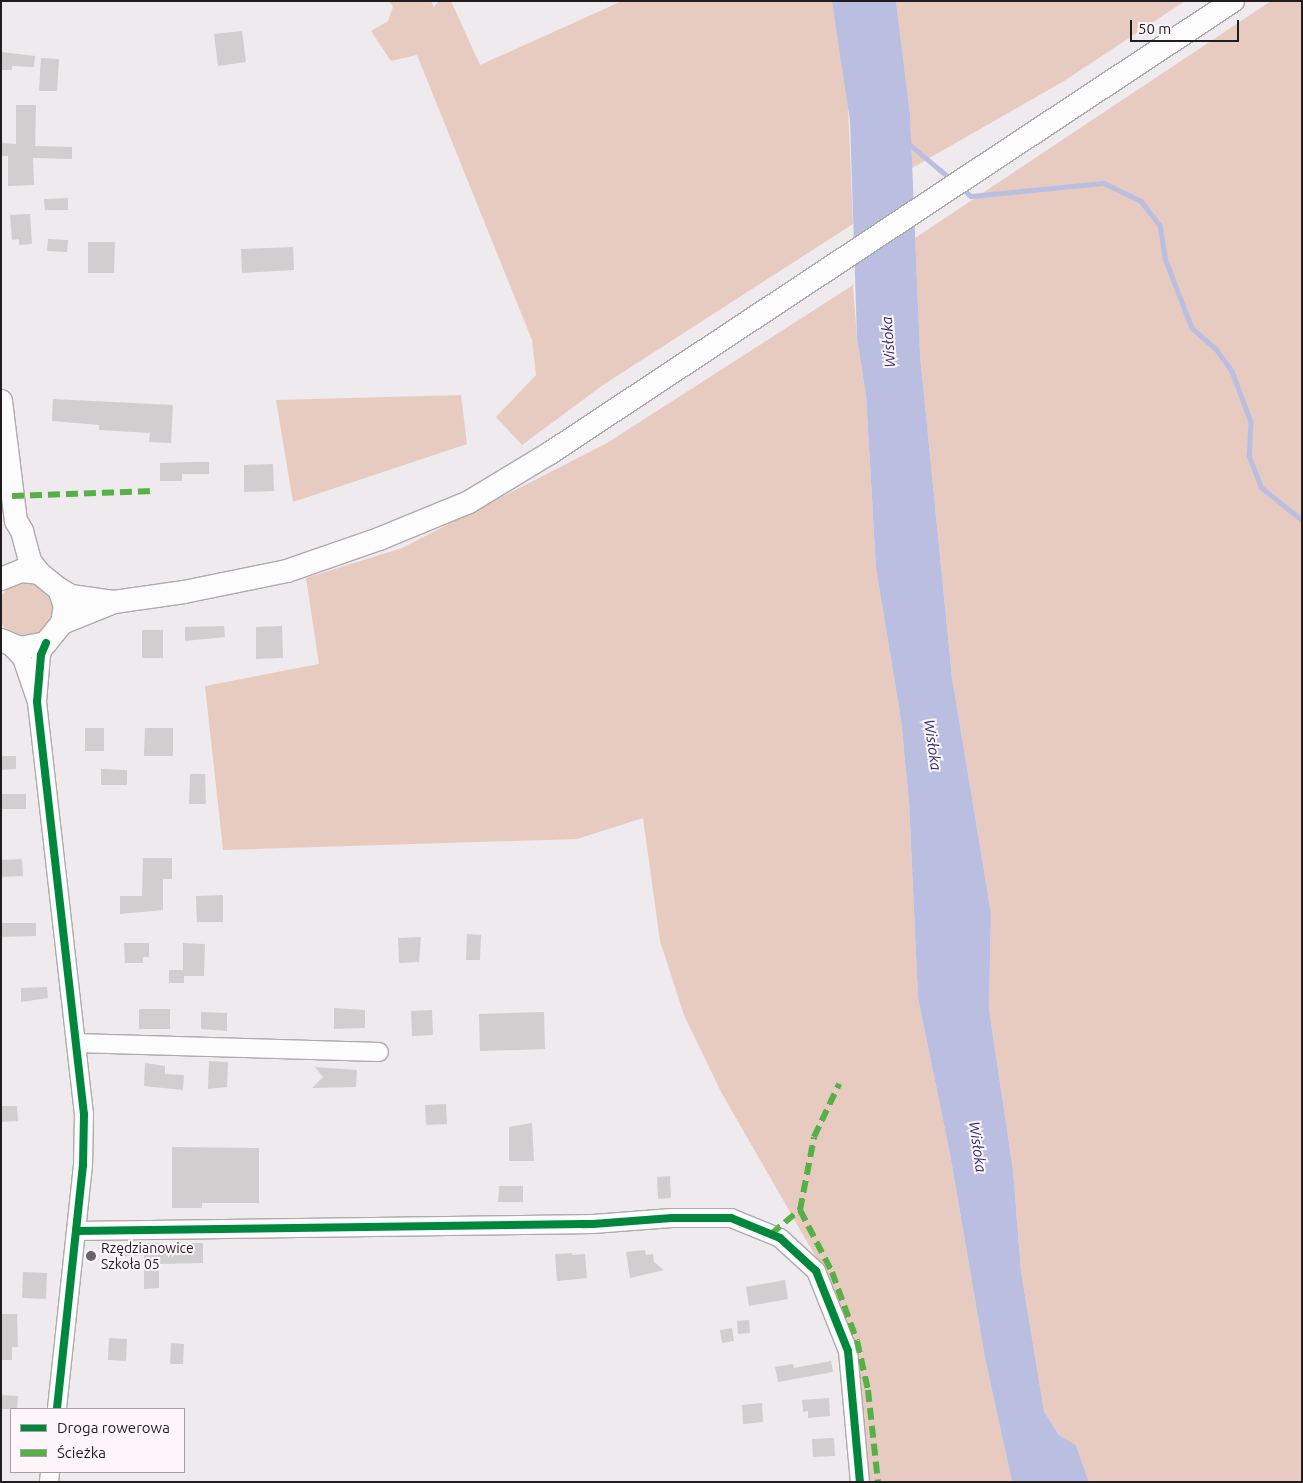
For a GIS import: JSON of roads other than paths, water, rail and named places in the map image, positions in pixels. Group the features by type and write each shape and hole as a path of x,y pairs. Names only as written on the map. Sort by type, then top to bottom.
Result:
{"main road":[{"path":"62,623 114,602 184,592 287,571 379,539 469,502 550,453 1233,1"},
{"path":"1,401 16,521 22,531 30,561 39,573 71,596 114,602"},
{"path":"2,579 11,564 12,533 16,521"},
{"path":"2,579 21,571 39,573"},
{"path":"6,643 30,648 46,643 62,623 65,606 59,589"}],"street":[{"path":"6,643 22,658 37,702"},
{"path":"46,643 41,655 37,702 84,1114 83,1165 57,1408"},
{"path":"76,1043 379,1052"},
{"path":"76,1232 583,1224 672,1218 731,1218 780,1238 816,1272 848,1350 860,1482"}],"water":[{"name":"Wisłoka","path":"832,1 896,1 910,114 920,354 952,677 991,913 989,1009 1013,1170 1021,1271 1044,1411 1059,1435 1076,1445 1089,1482 1012,1482 985,1358 950,1154 918,998 909,802 901,720 876,568 866,396 857,338 850,121"}],"waterway":[{"path":"909,144 951,179"},
{"path":"962,188 971,196 1104,183 1141,201 1160,225 1165,258 1192,328 1216,349 1232,371 1251,422 1249,455 1261,487 1302,520"}],"place":[{"name":"Rzędzianowice Szkoła 05","path":"91,1256"}]}
